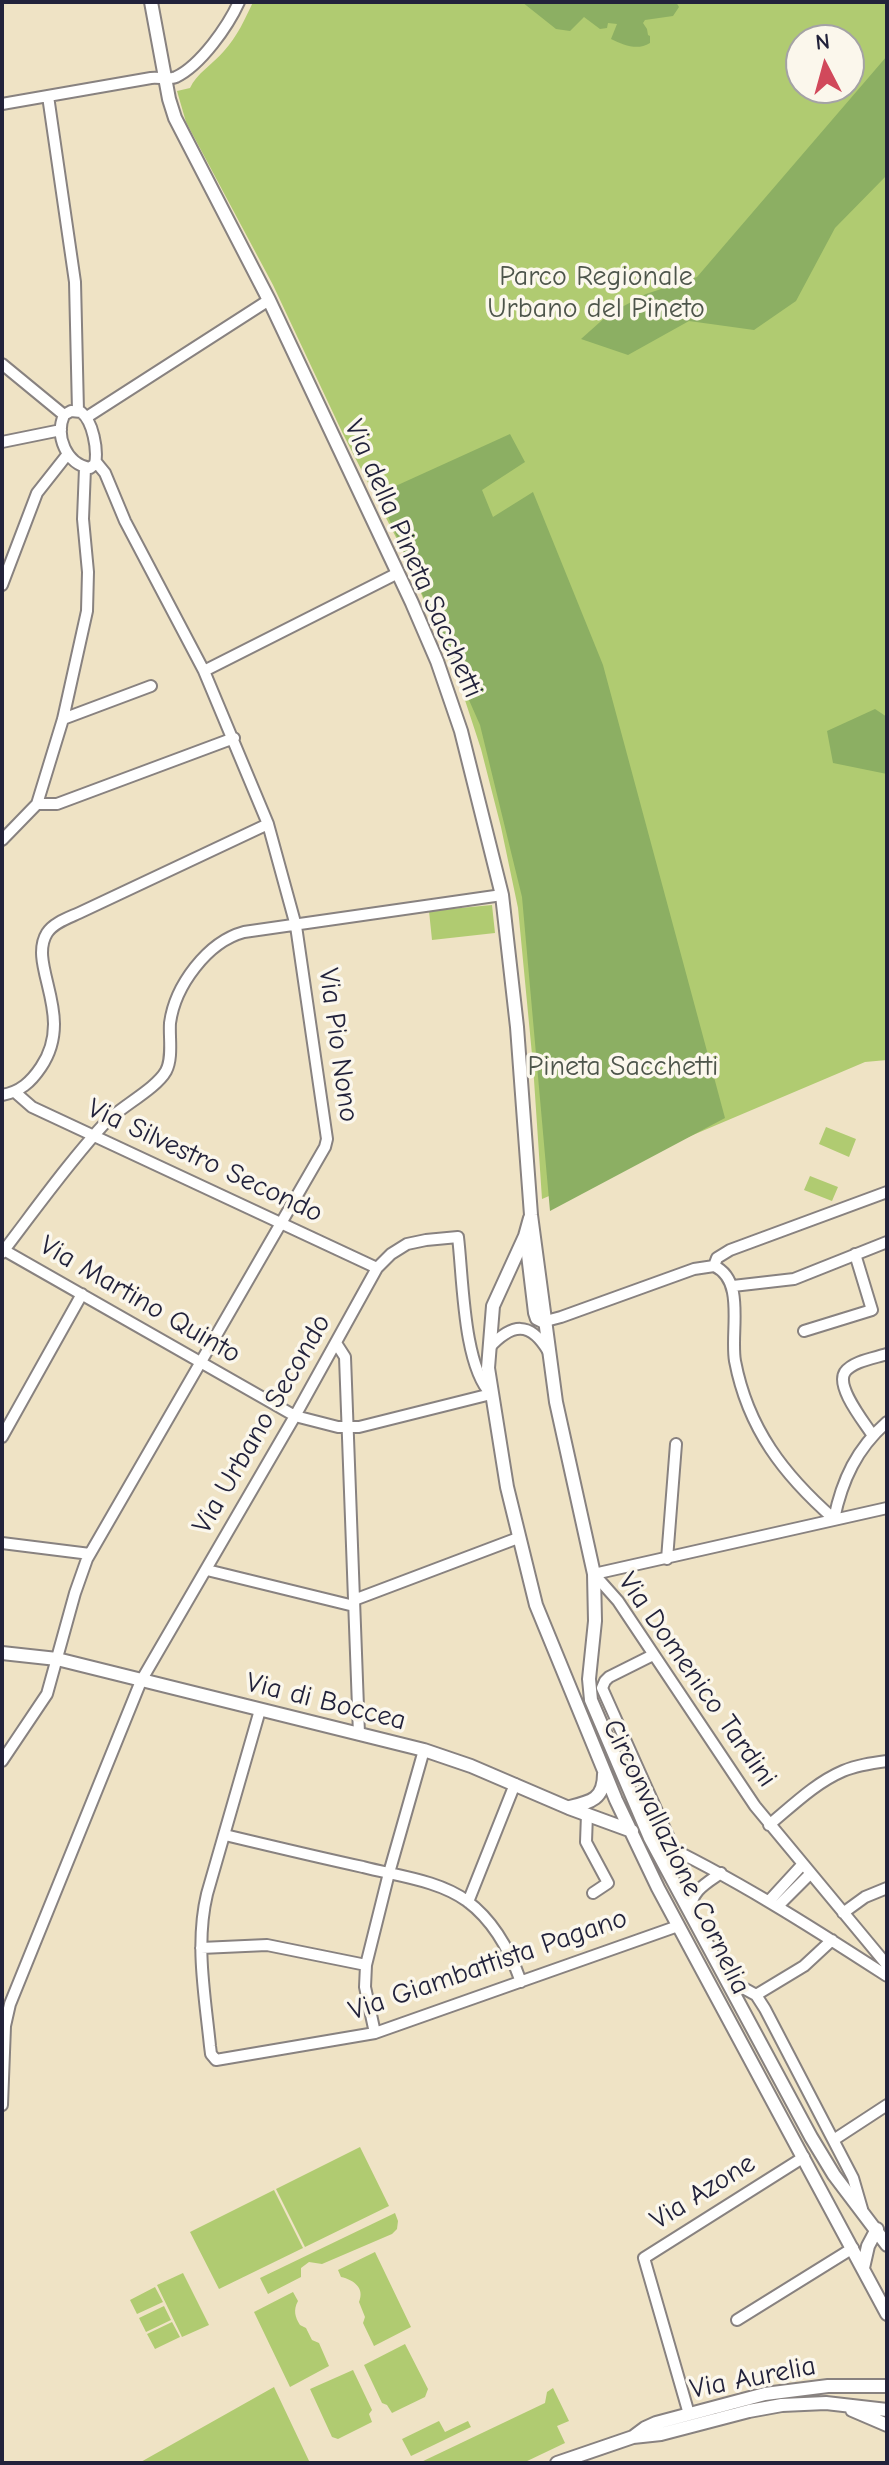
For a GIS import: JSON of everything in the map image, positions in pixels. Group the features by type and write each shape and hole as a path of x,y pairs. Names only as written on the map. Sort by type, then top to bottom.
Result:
{"main road":[{"name":"Via della Pineta Sacchetti","path":"151,2 164,77 175,118 269,300 398,573 437,661 461,731 502,895 517,1027 531,1215"},
{"name":"Circonvallazione Cornelia","path":"531,1215 525,1236 493,1306 489,1348 491,1394 518,1538 541,1621 630,1830 678,1926 887,2314"},
{"name":"Via Domenico Tardini","path":"531,1215 556,1402 594,1574"},
{"name":"Circonvallazione Cornelia","path":"594,1574 595,1621 589,1679 591,1700 650,1838 822,2156 862,2209 884,2228 887,2245"},
{"name":"Via di Boccea","path":"2,1653 57,1659 424,1750 650,1838"},
{"path":"569,1808 596,1797 603,1787 604,1771"},
{"path":"863,2268 868,2243 884,2228"},
{"name":"Via Aurelia","path":"633,2437 648,2427 747,2398 828,2386 887,2386"},
{"name":"Via Aurelia","path":"557,2463 633,2437 661,2434 782,2405 805,2402 887,2410"},
{"path":"838,2404 887,2425"}],"street":[{"path":"2,104 151,78 175,77 208,50 239,2"},
{"name":"Via Pio Nono","path":"2,1761 44,1700 81,1574 90,1554 327,1139 296,926 268,824 204,671 125,521 108,478 96,462 93,436 82,414 74,271 48,96"},
{"path":"96,462 92,467 85,468 67,455 61,430 64,415 71,411 82,414 269,300"},
{"path":"2,364 64,415"},
{"path":"2,442 61,430"},
{"path":"2,585 37,493 67,455"},
{"path":"2,840 37,804 63,719 88,603 83,519 85,468"},
{"path":"204,671 398,573"},
{"path":"63,719 151,686"},
{"path":"37,804 57,804 234,738"},
{"path":"2,1095 16,1093 33,1077 44,1062 55,1033 55,1016 44,957 44,941 49,930 268,824"},
{"path":"3,1251 108,1120 165,1072 169,1060 173,1008 184,980 195,967 236,934 502,895"},
{"name":"Via Silvestro Secondo","path":"16,1093 32,1107 96,1134 377,1268"},
{"path":"714,1266 717,1258 730,1250 887,1192"},
{"name":"Via Domenico Tardini","path":"525,1236 534,1313 538,1320 545,1322"},
{"name":"Via Urbano Secondo","path":"2,2105 5,2026 10,2004 141,1681 377,1268 407,1244 458,1237"},
{"name":"Circonvallazione Cornelia","path":"458,1237 470,1345 483,1386 491,1394"},
{"path":"733,1286 794,1279 887,1242"},
{"name":"Via Martino Quinto","path":"3,1251 295,1416 349,1428"},
{"path":"804,1331 872,1310 855,1254"},
{"path":"545,1322 694,1269 714,1266 726,1275 733,1286 735,1363 751,1411 782,1468 834,1519"},
{"path":"2,1437 82,1294"},
{"path":"489,1348 507,1332 522,1328 536,1334 550,1352"},
{"path":"336,1343 345,1357 359,1734"},
{"path":"873,1436 849,1400 843,1377 856,1365 887,1354"},
{"path":"349,1428 491,1394"},
{"path":"834,1519 845,1479 859,1453 887,1422"},
{"path":"667,1559 676,1444"},
{"path":"594,1574 887,1508"},
{"path":"207,1570 354,1603 518,1538"},
{"path":"2,1543 90,1554"},
{"name":"Via Domenico Tardini","path":"594,1574 618,1601 769,1825 887,1965"},
{"name":"Circonvallazione Cornelia","path":"653,1655 609,1677 602,1688 674,1849"},
{"path":"260,1710 205,1903 201,1948 267,1945 366,1965"},
{"path":"375,2033 365,1987 366,1965 424,1750"},
{"path":"769,1825 825,1780 850,1768 887,1761"},
{"path":"468,1902 515,1784"},
{"path":"587,1814 586,1842 608,1883 593,1893"},
{"path":"225,1835 437,1886 468,1902 500,1936 521,1982"},
{"path":"650,1838 721,1873 887,1976"},
{"path":"774,1904 806,1869"},
{"path":"690,1914 695,1892 721,1873"},
{"path":"843,1913 870,1894 887,1888"},
{"name":"Via Giambattista Pagano","path":"201,1948 210,2051 219,2061 375,2033 678,1926"},
{"path":"756,1995 804,1966 832,1940"},
{"name":"Circonvallazione Cornelia","path":"725,1978 756,1995 835,2139 856,2184 862,2209"},
{"path":"835,2139 887,2105"},
{"name":"Via Azone","path":"689,2414 644,2258 804,2157"},
{"path":"737,2320 853,2248"}],"green space":[{"name":"Parco Regionale Urbano del Pineto","path":"253,2 887,2 887,1060 865,1062 542,1199 518,908 481,749 461,688 404,553 343,434 273,285 186,122 177,91 190,88 237,34"},
{"path":"522,2 676,2 679,7 673,16 645,20 643,23 650,43 635,47 611,39 617,24 608,23 607,28 600,29 584,17 570,31 556,29"},
{"path":"887,56 887,175 835,228 796,301 754,330 689,321 628,355 581,339 609,314 646,294 697,277 846,104 865,104 865,82"},
{"name":"Pineta Sacchetti","path":"510,434 525,462 482,490 493,517 533,492 603,665 725,1118 550,1211 522,897 480,725 378,494"},
{"path":"875,709 887,717 887,774 833,763 827,731"},
{"path":"492,905 495,933 432,940 429,911"},
{"path":"826,1127 856,1139 849,1157 819,1144"},
{"path":"810,1176 838,1187 832,1201 804,1190"},
{"path":"360,2147 389,2206 305,2247 276,2189"},
{"path":"274,2190 303,2248 219,2289 190,2232"},
{"path":"395,2213 397,2229 392,2234 322,2264 309,2262 301,2268 301,2277 268,2294 260,2278"},
{"path":"375,2252 411,2327 374,2346 363,2323 365,2317 359,2302 361,2293 354,2283 341,2277 338,2270"},
{"path":"183,2273 209,2325 182,2337 157,2285"},
{"path":"155,2287 163,2302 137,2314 130,2300"},
{"path":"293,2292 298,2301 295,2310 298,2322 306,2328 312,2340 319,2343 329,2366 290,2387 254,2312"},
{"path":"164,2306 171,2320 146,2332 139,2318"},
{"path":"172,2322 180,2337 155,2349 147,2334"},
{"path":"405,2344 428,2389 425,2397 392,2413 382,2403 364,2365"},
{"path":"353,2370 372,2410 369,2414 372,2422 338,2439 332,2437 310,2389"},
{"path":"274,2387 310,2463 139,2463"},
{"path":"553,2388 569,2421 557,2426 565,2443 523,2463 419,2463 545,2403 547,2392"},
{"path":"439,2421 445,2432 468,2421 471,2427 411,2456 402,2439"}]}
